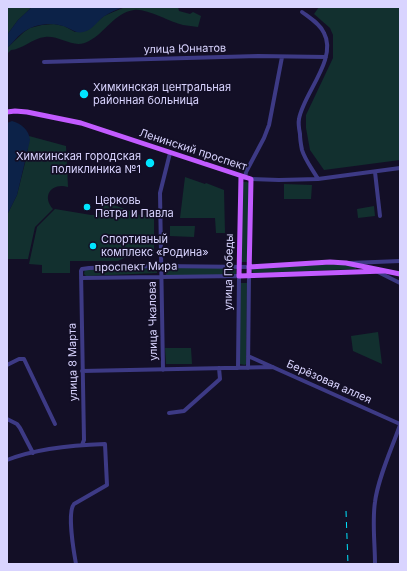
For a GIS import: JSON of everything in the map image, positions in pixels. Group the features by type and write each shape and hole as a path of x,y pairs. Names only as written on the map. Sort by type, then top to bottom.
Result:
{"main road":[{"name":"Ленинский проспект","path":"7,112 27,112 82,124 245,178"},
{"name":"улица Победы","path":"239,276 245,178"},
{"name":"улица Победы","path":"245,178 249,276"},
{"name":"проспект Мира","path":"249,267 330,262 346,263 400,274"},
{"name":"проспект Мира","path":"239,276 384,271"}],"street":[{"path":"302,12 313,20 324,32 327,48 326,57 299,120 302,150 318,179"},
{"path":"245,178 246,172 264,138 269,125 282,56"},
{"name":"улица Юннатов","path":"44,62 282,56 326,57"},
{"name":"улица Чкалова","path":"163,370 160,194 170,153"},
{"name":"Ленинский проспект","path":"245,178 279,180 318,179 400,168"},
{"path":"375,172 380,216"},
{"path":"346,263 400,261"},
{"name":"проспект Мира","path":"239,276 81,278 81,271 84,268 161,266 249,267"},
{"path":"376,271 400,283"},
{"name":"улица Победы","path":"238,368 239,276"},
{"name":"улица Победы","path":"248,368 249,276"},
{"name":"улица 8 Марта","path":"81,278 84,440 82,445"},
{"path":"248,356 273,367"},
{"path":"7,365 19,359 24,359 55,424"},
{"name":"Берёзовая аллея","path":"82,371 273,367 400,424"},
{"path":"169,413 184,411 220,379 219,368"},
{"path":"7,418 20,428 33,453"},
{"path":"375,564 375,501 400,424"},
{"path":"7,460 33,453 82,445 105,444 107,485 72,506 71,528 76,564"}],"green space":[{"path":"7,7 32,7 18,20 7,35"},
{"path":"125,7 178,7 179,11 190,14 193,12 201,16 198,27 183,25 145,11 134,10 115,19 89,41 78,44 56,38 45,37 36,39 19,48 11,50 7,54 7,48 30,28 54,24 64,26 75,32 88,30 104,16"},
{"path":"319,7 400,7 400,160 324,170 310,150 306,128 306,115 333,58 333,35 330,28 314,14"},
{"path":"29,136 66,146 68,187 57,186 50,191 48,199 53,209 35,227 28,259 7,259 7,215 17,195 27,155"},
{"path":"185,177 224,190 225,233 216,233 215,218 180,218"},
{"path":"243,182 249,183 247,262 241,262"},
{"path":"284,184 312,185 311,199 284,199"},
{"name":"Спортивный комплекс «Родина»","path":"103,201 133,212 133,214 154,216 154,256 128,256 118,261 70,261 70,273 42,273 42,265 29,264 37,227 55,209 98,215"},
{"path":"374,206 375,216 358,218 357,209"},
{"path":"170,226 195,226 194,237 170,236"},
{"path":"338,264 356,267 356,269 253,273 252,269 254,268"},
{"path":"165,267 236,268 236,275 166,275"},
{"path":"157,268 157,273 86,276 84,274 85,269 94,269 95,273 99,273 100,270"},
{"path":"240,283 247,283 245,365 240,364"},
{"path":"378,332 382,364 353,351 351,336"},
{"path":"165,348 191,348 192,364 166,364"}],"water":[{"path":"32,7 125,7 103,17 91,28 83,32 78,32 54,24 44,24 34,27 22,33 7,48 7,35 18,20"},
{"path":"12,121 24,128 28,133 30,140 17,195 7,215 7,123"}],"railway":[{"path":"346,511 348,564"}],"place":[{"name":"Химкинская центральная районная больница","path":"84,94"},
{"name":"Химкинская городская поликлиника №1","path":"150,163"},
{"name":"Церковь Петра и Павла","path":"87,207"},
{"name":"Спортивный комплекс «Родина»","path":"93,246"}]}
